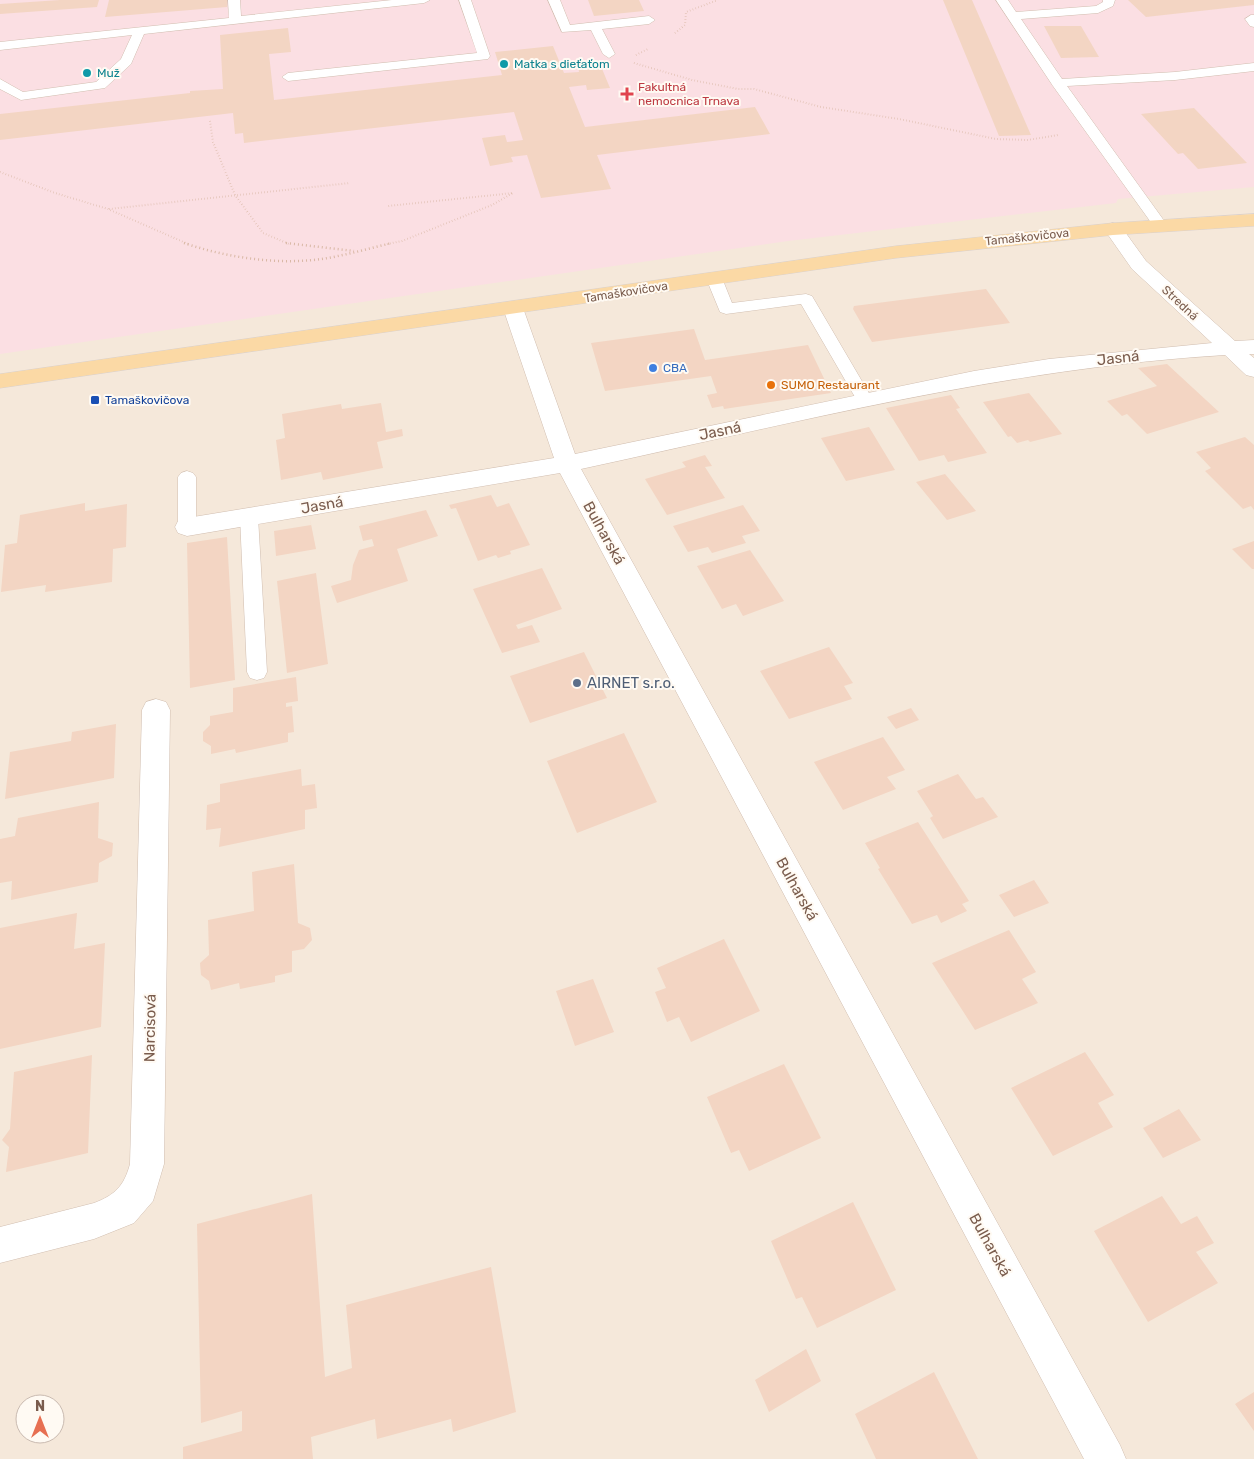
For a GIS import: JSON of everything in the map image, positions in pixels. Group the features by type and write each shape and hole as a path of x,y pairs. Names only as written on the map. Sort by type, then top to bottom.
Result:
{"main road":[{"name":"Tamaškovičova","path":"0,381 896,252 1113,228 1254,220"}],"street":[{"name":"Stredná","path":"1113,228 1139,265 1254,370"},
{"name":"Bulharská","path":"513,308 567,464 1106,1459"},
{"name":"Jasná","path":"187,527 567,464 865,400 1049,366 1254,347"},
{"name":"Narcisová","path":"0,1245 94,1221 121,1210 141,1189 147,1164 156,710"}],"lane":[{"path":"234,0 234,20"},
{"path":"0,46 424,0"},
{"path":"288,78 484,56 465,0"},
{"path":"554,0 566,29 649,20"},
{"path":"1002,0 1015,16 1058,83 1160,225"},
{"path":"1015,16 1098,9 1109,4 1109,0"},
{"path":"1254,19 1251,19 1254,23"},
{"path":"595,26 609,54"},
{"path":"0,83 20,96 100,85 127,61 140,30"},
{"path":"1058,83 1175,76 1254,67"},
{"path":"714,278 726,309 806,299 865,400"},
{"path":"187,477 187,527"},
{"path":"249,517 257,672"}],"path":[{"path":"609,54 692,80 738,89 754,90 821,106 899,119 996,139 1028,140 1091,129"},
{"path":"210,121 213,142 235,195 263,232 290,245 360,251"},
{"path":"0,172 55,193 108,209 186,244 239,256 283,261 327,258 402,242 492,205 513,193 388,206"},
{"path":"108,209 350,183"}],"shaded area":[{"path":"0,0 1254,0 1254,1459 0,1459"},
{"name":"Fakultná nemocnica Trnava","path":"0,0 1254,0 1254,187 1118,199 1116,203 788,241 0,354"}],"building":[{"path":"60,0 99,0 97,7 0,14 0,4"},
{"path":"109,0 227,0 227,7 105,17"},
{"path":"588,0 639,0 644,11 594,16"},
{"path":"943,0 972,0 1031,135 999,136"},
{"path":"1128,0 1254,0 1254,5 1146,17"},
{"path":"1044,26 1081,26 1099,57 1061,58"},
{"path":"288,28 291,52 269,54 274,100 502,75 495,52 553,46 564,73 579,72 578,66 600,64 610,88 587,90 586,85 569,87 585,127 755,107 770,134 597,155 611,189 541,198 527,155 511,157 513,162 490,166 482,138 505,135 507,142 523,140 514,112 244,143 243,133 235,134 233,113 0,140 0,114 190,93 190,91 223,89 220,35"},
{"path":"1194,108 1247,163 1198,169 1183,153 1178,154 1141,114"},
{"path":"986,289 1010,323 872,342 853,309 854,306"},
{"path":"694,329 705,360 808,345 831,393 724,409 723,406 712,408 707,395 717,393 711,376 605,391 591,343"},
{"path":"1167,364 1219,412 1147,434 1127,414 1122,416 1107,401 1157,386 1138,368"},
{"path":"1029,393 1062,434 1030,442 1028,440 1017,443 1011,436 1008,437 983,402"},
{"path":"951,395 960,408 956,409 987,453 948,462 944,455 919,461 886,408"},
{"path":"381,403 386,432 402,429 403,436 377,442 383,468 323,480 321,472 281,480 276,440 285,438 282,414 341,404 342,409"},
{"path":"869,427 895,470 846,481 821,438"},
{"path":"1245,437 1254,445 1254,510 1251,506 1243,509 1205,471 1211,468 1196,452"},
{"path":"705,455 712,466 705,467 725,498 667,515 645,479 686,467 682,462"},
{"path":"945,474 976,511 947,520 916,482"},
{"path":"491,495 497,507 509,503 530,545 510,551 511,554 498,558 496,555 478,561 456,508 451,509 449,505"},
{"path":"85,503 85,511 127,504 126,547 113,549 112,582 45,592 46,585 1,592 5,545 17,543 20,515"},
{"path":"743,505 760,531 742,536 746,543 712,553 708,547 688,552 673,526"},
{"path":"426,510 438,536 397,549 408,581 337,603 331,586 351,580 353,565 359,550 374,546 372,539 363,541 359,526"},
{"path":"310,519 316,549 276,556 274,531 311,525"},
{"path":"227,537 235,680 190,688 187,543"},
{"path":"1254,541 1254,569 1252,569 1232,549"},
{"path":"750,550 784,601 743,616 736,604 722,609 697,566"},
{"path":"542,568 562,609 516,625 518,629 532,625 540,642 502,653 473,589"},
{"path":"316,573 328,664 287,673 277,581"},
{"path":"829,647 853,683 844,686 852,699 789,719 760,671"},
{"path":"584,652 607,698 530,723 510,676"},
{"path":"296,677 298,701 286,703 286,707 292,706 294,732 288,733 288,742 236,753 235,749 211,754 211,746 203,741 203,732 210,725 210,716 233,712 233,688"},
{"path":"911,708 919,720 896,729 887,717"},
{"path":"116,724 114,778 5,799 10,752 71,741 72,732"},
{"path":"624,733 657,802 577,833 547,761"},
{"path":"883,737 905,770 887,777 896,789 843,810 814,762"},
{"path":"301,769 302,786 315,784 317,808 305,810 305,829 219,847 221,828 206,830 207,805 220,802 220,784"},
{"path":"958,774 976,799 983,797 998,817 943,839 930,818 933,816 917,791"},
{"path":"99,802 98,838 113,843 112,856 99,863 98,882 11,900 12,881 0,883 0,839 15,836 18,818"},
{"path":"918,822 969,901 962,904 967,911 941,923 937,915 912,924 878,869 880,868 865,843"},
{"path":"294,864 298,923 310,928 312,940 304,949 292,951 292,972 275,976 275,982 240,989 239,983 211,990 209,981 201,975 200,963 209,955 208,920 254,911 252,872"},
{"path":"1034,880 1049,903 1014,917 999,895"},
{"path":"77,913 74,949 105,943 101,1027 0,1049 0,928"},
{"path":"1009,930 1036,972 1022,979 1038,1003 975,1030 932,963"},
{"path":"724,939 760,1011 691,1042 679,1017 667,1022 655,992 666,988 657,968"},
{"path":"593,979 614,1032 575,1046 556,991"},
{"path":"1085,1052 1114,1095 1098,1103 1113,1127 1053,1156 1011,1088"},
{"path":"92,1055 88,1153 6,1172 9,1147 2,1140 10,1129 14,1072"},
{"path":"784,1064 821,1138 749,1171 739,1150 731,1153 707,1097"},
{"path":"1179,1109 1201,1140 1163,1158 1143,1128"},
{"path":"312,1194 325,1377 352,1368 346,1305 491,1267 516,1412 453,1432 451,1419 377,1439 375,1419 311,1437 313,1459 183,1459 183,1447 242,1431 242,1411 201,1423 197,1224"},
{"path":"1162,1196 1181,1224 1197,1216 1214,1243 1196,1252 1218,1283 1148,1322 1094,1231"},
{"path":"853,1202 896,1290 817,1328 802,1297 796,1299 771,1241"},
{"path":"806,1349 821,1381 769,1412 755,1380"},
{"path":"934,1372 978,1459 876,1459 855,1414"},
{"path":"1254,1392 1254,1431 1235,1404"}],"place":[{"name":"Matka s dieťaťom","path":"504,64"},
{"name":"Muž","path":"87,73"},
{"name":"Fakultná nemocnica Trnava","path":"627,94"},
{"name":"CBA","path":"653,368"},
{"name":"SUMO Restaurant","path":"771,385"},
{"name":"Tamaškovičova","path":"95,400"},
{"name":"AIRNET s.r.o.","path":"577,683"}]}
